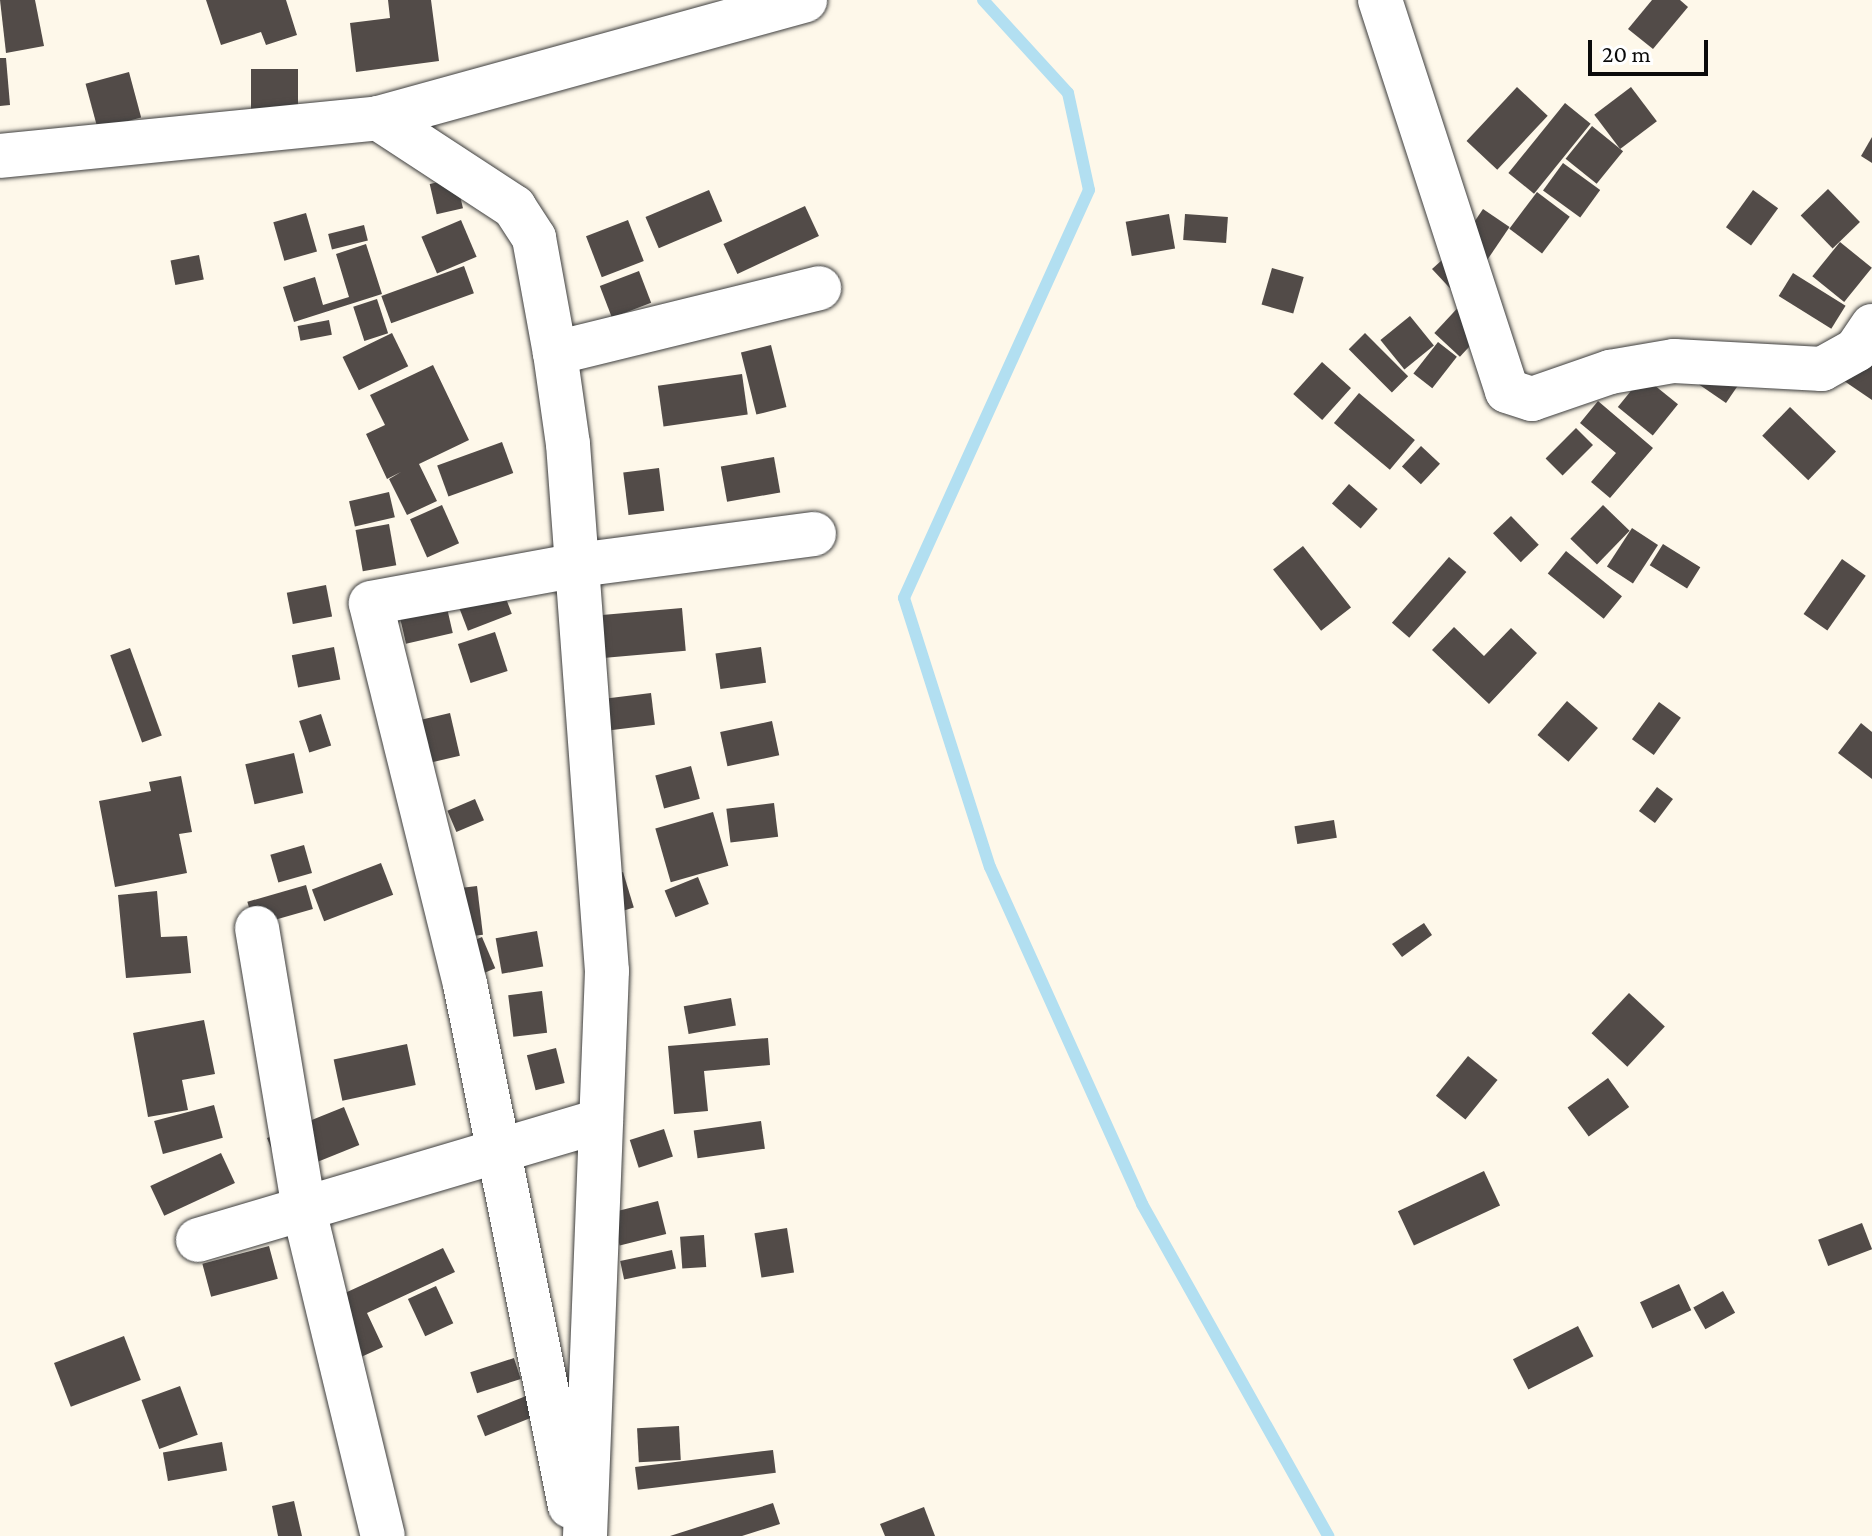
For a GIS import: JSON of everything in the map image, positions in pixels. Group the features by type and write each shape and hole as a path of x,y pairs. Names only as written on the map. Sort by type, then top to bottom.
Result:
{"street":[{"path":"0,156 378,118 805,0"},
{"path":"1380,0 1507,391 1532,399 1610,372 1674,361 1822,369 1856,350 1872,326"},
{"path":"378,118 514,207 534,238 555,353 578,565 607,971 585,1536"},
{"path":"555,353 819,288"},
{"path":"576,1536 465,984 371,603 578,565 814,534"},
{"path":"257,928 304,1210 383,1536"},
{"path":"198,1240 601,1121"}],"building":[{"path":"0,0 35,0 44,46 6,53"},
{"path":"206,0 286,0 297,35 266,45 261,32 221,45"},
{"path":"388,0 431,0 439,61 356,72 350,23 390,18"},
{"path":"1652,0 1680,0 1688,7 1653,49 1628,29"},
{"path":"0,58 6,58 10,105 0,106"},
{"path":"251,69 298,69 298,113 251,113"},
{"path":"129,72 141,117 98,129 86,84"},
{"path":"1517,87 1548,116 1497,170 1467,141"},
{"path":"1631,87 1657,121 1620,149 1594,115"},
{"path":"1565,103 1591,124 1534,194 1508,173"},
{"path":"1592,126 1623,151 1597,184 1566,159"},
{"path":"1872,137 1872,163 1861,156"},
{"path":"1563,163 1600,190 1580,218 1543,191"},
{"path":"456,178 463,208 437,214 430,184"},
{"path":"1828,189 1860,222 1833,248 1801,215"},
{"path":"709,190 722,221 659,248 645,217"},
{"path":"1753,190 1778,208 1751,245 1726,227"},
{"path":"1537,192 1570,217 1542,253 1509,229"},
{"path":"805,206 819,236 737,274 723,244"},
{"path":"1483,209 1510,227 1485,263 1458,245"},
{"path":"306,213 317,251 284,261 273,222"},
{"path":"1169,214 1175,248 1132,256 1126,222"},
{"path":"1185,214 1228,217 1226,243 1183,240"},
{"path":"461,220 477,257 437,274 421,237"},
{"path":"628,220 644,261 602,277 586,236"},
{"path":"364,225 368,241 332,249 328,234"},
{"path":"1840,242 1872,268 1844,302 1812,276"},
{"path":"366,244 382,294 294,322 283,287 315,277 323,305 349,297 336,254"},
{"path":"1451,252 1461,300 1432,269"},
{"path":"199,255 204,280 175,285 171,261"},
{"path":"464,266 474,293 391,323 381,296"},
{"path":"1272,268 1304,277 1293,314 1262,305"},
{"path":"639,271 651,303 612,318 600,286"},
{"path":"1793,273 1846,306 1831,329 1779,296"},
{"path":"377,299 388,333 364,341 353,307"},
{"path":"1465,300 1491,324 1460,357 1434,333"},
{"path":"1410,316 1434,346 1404,369 1380,340"},
{"path":"329,320 332,335 300,341 298,326"},
{"path":"392,333 408,366 359,390 343,357"},
{"path":"1365,333 1408,376 1392,392 1349,349"},
{"path":"1438,342 1457,357 1432,388 1413,374"},
{"path":"771,345 786,407 756,415 741,352"},
{"path":"1872,349 1872,400 1828,370"},
{"path":"1322,362 1351,388 1322,420 1293,394"},
{"path":"433,365 469,440 419,464 437,501 407,515 389,479 401,472 387,479 366,434 385,425 370,395"},
{"path":"742,374 748,415 664,426 658,386"},
{"path":"1643,376 1678,404 1653,435 1618,407"},
{"path":"1691,379 1741,381 1726,403"},
{"path":"1359,393 1415,440 1390,470 1334,423"},
{"path":"1598,401 1653,448 1610,498 1591,482 1616,453 1580,423"},
{"path":"1790,407 1836,451 1808,480 1762,436"},
{"path":"1576,428 1593,445 1563,475 1546,458"},
{"path":"502,442 513,473 448,497 437,466"},
{"path":"1421,446 1440,464 1421,484 1402,466"},
{"path":"774,457 780,492 727,502 721,466"},
{"path":"659,468 664,511 629,515 623,472"},
{"path":"1349,484 1378,509 1361,529 1332,504"},
{"path":"389,492 395,517 355,527 349,501"},
{"path":"442,505 459,543 427,558 410,519"},
{"path":"1603,505 1630,531 1597,565 1570,539"},
{"path":"1511,516 1539,545 1521,562 1493,533"},
{"path":"389,524 396,565 363,571 356,530"},
{"path":"1632,528 1658,545 1633,583 1607,567"},
{"path":"1663,544 1700,567 1687,589 1650,565"},
{"path":"1303,546 1351,607 1321,631 1273,569"},
{"path":"1566,551 1622,596 1604,619 1548,574"},
{"path":"1449,557 1466,572 1409,638 1392,623"},
{"path":"1842,559 1866,576 1827,631 1804,614"},
{"path":"500,583 512,614 468,631 456,600"},
{"path":"326,585 332,616 293,624 287,593"},
{"path":"444,595 453,633 406,644 397,606"},
{"path":"682,608 686,651 580,660 576,617"},
{"path":"1454,627 1484,656 1511,628 1537,653 1489,704 1432,650"},
{"path":"495,632 508,671 471,683 458,644"},
{"path":"334,647 340,679 298,688 292,655"},
{"path":"761,647 766,683 720,689 715,653"},
{"path":"130,648 162,735 142,743 110,655"},
{"path":"651,693 655,725 610,730 606,698"},
{"path":"1567,701 1598,728 1568,762 1537,735"},
{"path":"1659,702 1681,718 1654,755 1632,739"},
{"path":"450,713 460,756 427,764 417,721"},
{"path":"321,714 331,745 309,752 299,721"},
{"path":"772,721 779,755 727,766 720,732"},
{"path":"1861,723 1872,732 1872,779 1838,753"},
{"path":"294,753 303,793 255,804 245,764"},
{"path":"691,766 700,799 664,808 655,776"},
{"path":"181,776 192,832 179,834 187,873 115,887 99,801 151,791 149,782"},
{"path":"1657,787 1673,799 1655,823 1639,811"},
{"path":"475,799 484,820 456,832 447,811"},
{"path":"774,803 778,837 731,843 726,809"},
{"path":"713,812 728,866 671,882 655,829"},
{"path":"1334,820 1337,838 1297,844 1294,826"},
{"path":"304,845 312,873 278,883 270,855"},
{"path":"381,863 393,895 324,921 312,890"},
{"path":"623,872 634,907 611,914 600,879"},
{"path":"698,877 709,904 675,917 665,890"},
{"path":"306,885 313,909 254,926 247,902"},
{"path":"477,886 483,935 454,938 448,890"},
{"path":"157,891 161,937 187,936 191,973 126,978 118,895"},
{"path":"1424,923 1432,935 1402,957 1392,944"},
{"path":"537,931 543,966 502,974 496,938"},
{"path":"482,937 495,968 461,983 448,951"},
{"path":"542,991 547,1033 513,1037 508,995"},
{"path":"1629,993 1665,1026 1627,1067 1591,1033"},
{"path":"731,998 736,1026 689,1034 684,1006"},
{"path":"204,1020 215,1074 182,1080 188,1110 148,1117 133,1033"},
{"path":"768,1038 770,1065 704,1071 708,1111 674,1114 668,1046"},
{"path":"407,1044 416,1085 342,1101 334,1060"},
{"path":"556,1048 565,1083 536,1090 527,1055"},
{"path":"1468,1056 1498,1080 1465,1120 1436,1096"},
{"path":"1608,1078 1629,1107 1589,1137 1568,1107"},
{"path":"214,1105 223,1138 163,1154 154,1121"},
{"path":"344,1107 359,1145 282,1176 267,1138"},
{"path":"761,1121 765,1149 698,1158 694,1130"},
{"path":"664,1129 673,1157 639,1168 630,1140"},
{"path":"221,1153 235,1183 164,1216 150,1186"},
{"path":"1484,1171 1500,1205 1414,1246 1398,1211"},
{"path":"658,1201 666,1234 620,1246 611,1213"},
{"path":"1862,1223 1872,1249 1828,1266 1818,1240"},
{"path":"787,1228 794,1272 761,1278 754,1233"},
{"path":"704,1235 706,1267 682,1269 680,1237"},
{"path":"269,1246 278,1279 211,1297 202,1264"},
{"path":"443,1248 455,1272 367,1313 383,1347 361,1357 334,1298"},
{"path":"672,1250 676,1269 624,1280 620,1261"},
{"path":"1679,1284 1691,1310 1652,1328 1640,1302"},
{"path":"436,1286 453,1323 425,1336 408,1299"},
{"path":"1723,1291 1735,1313 1705,1329 1693,1307"},
{"path":"1578,1326 1593,1356 1528,1389 1513,1359"},
{"path":"124,1336 141,1380 71,1407 54,1363"},
{"path":"514,1358 521,1379 477,1393 470,1372"},
{"path":"180,1386 198,1435 159,1449 141,1400"},
{"path":"526,1396 534,1416 485,1436 477,1416"},
{"path":"679,1426 681,1460 639,1462 637,1428"},
{"path":"222,1442 227,1471 168,1481 163,1452"},
{"path":"773,1450 776,1473 638,1490 635,1467"},
{"path":"294,1501 302,1536 278,1536 272,1506"},
{"path":"773,1503 780,1524 742,1536 670,1536"},
{"path":"924,1507 935,1536 885,1536 880,1524"}],"waterway":[{"path":"983,0 1068,93 1089,190 904,598 990,867 1142,1204 1328,1536"}]}
